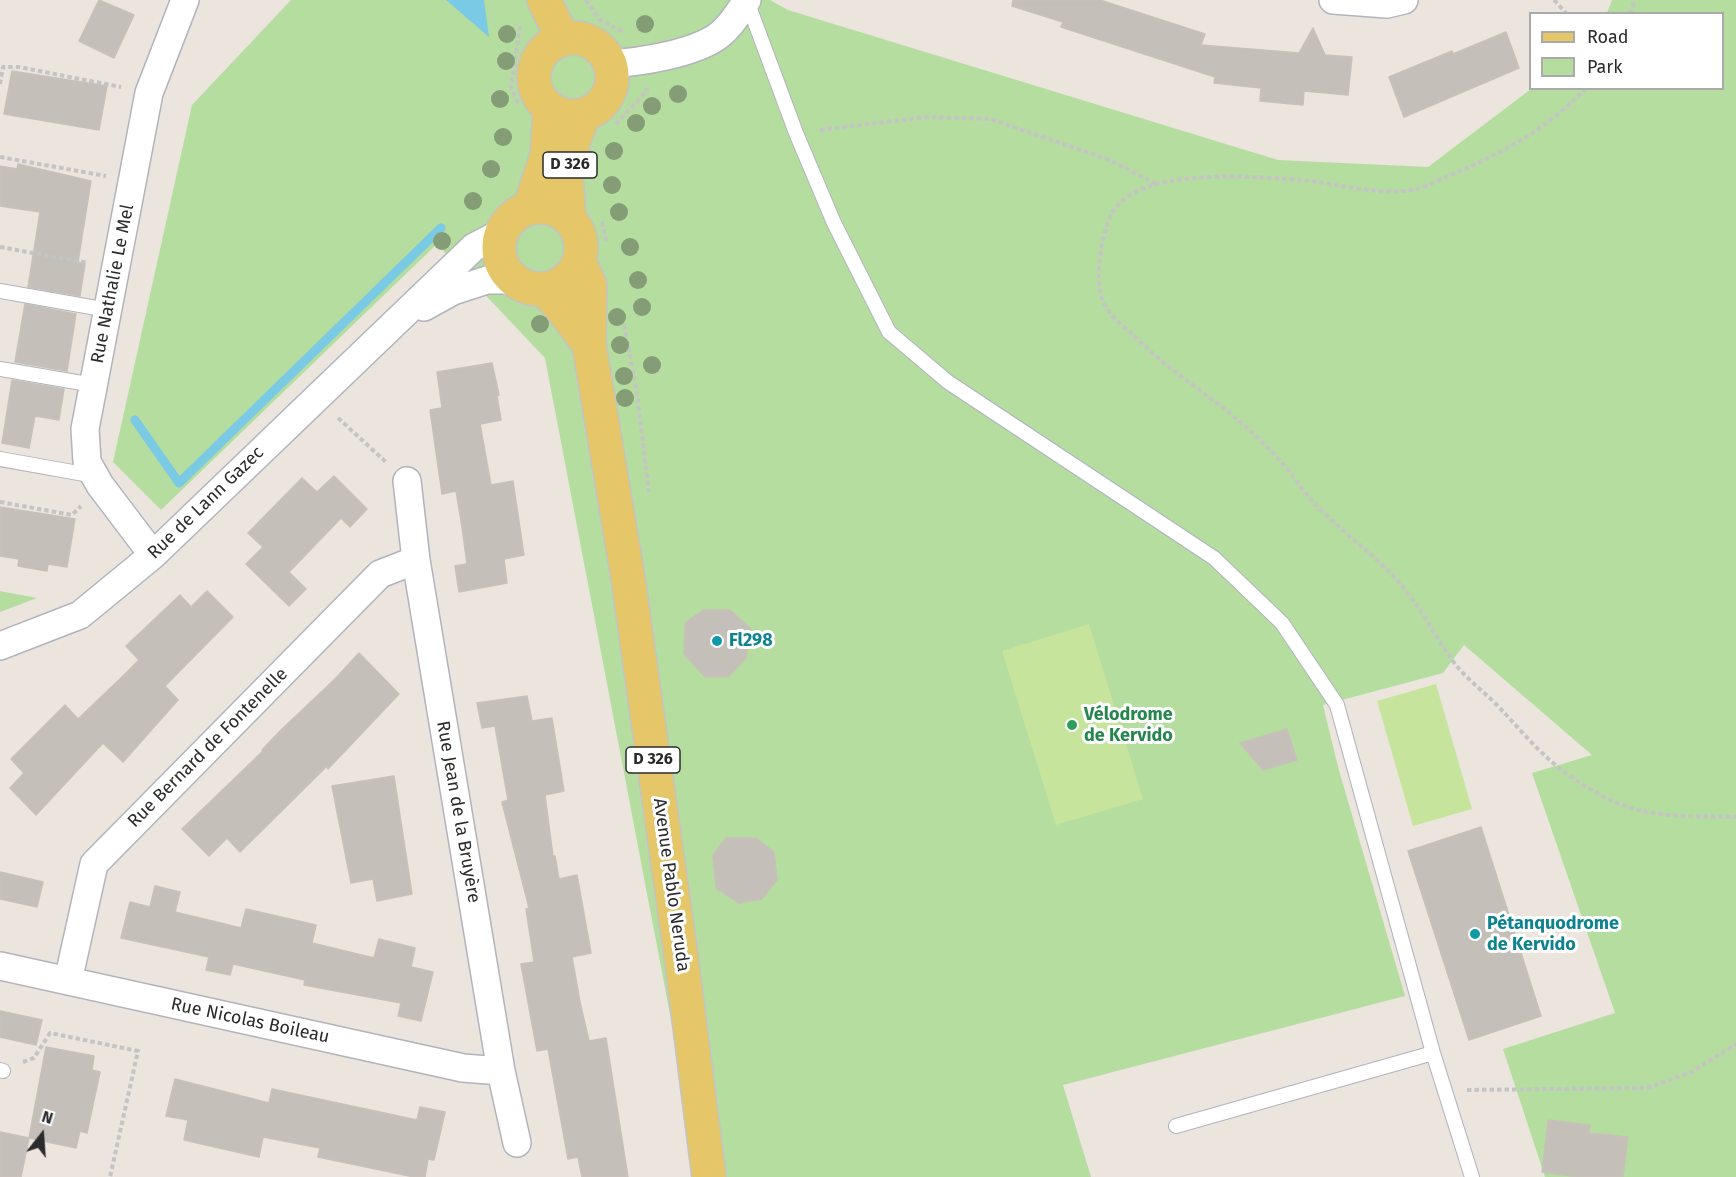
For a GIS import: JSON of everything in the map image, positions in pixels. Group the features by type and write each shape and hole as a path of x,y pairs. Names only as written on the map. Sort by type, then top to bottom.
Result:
{"main road":[{"path":"531,9 562,39"},
{"path":"574,38 597,46 605,54 610,64 612,77 610,89 605,100 596,109 573,116 535,107 542,99 536,88 534,76 537,63 542,53 562,39 574,38"},
{"name":"D 326","path":"530,207 547,155 535,107"},
{"name":"D 326","path":"569,218 566,176 572,160 573,142 584,114"},
{"path":"530,207 545,207 556,210 569,218 579,234 582,247 573,273 562,283 529,285 504,270 498,246 501,233 508,221 517,213 530,207"},
{"name":"D 326","path":"579,261 590,286 590,345"},
{"name":"D 326","path":"529,285 563,310 590,345"},
{"name":"Avenue Pablo Neruda","path":"590,345 628,578 681,956 709,1177"}],"street":[{"name":"Rue Nathalie Le Mel","path":"153,555 97,481 87,462 86,429 149,93 185,0"},
{"path":"610,64 635,63 702,44 728,27 747,0"},
{"path":"1333,0 1387,4 1404,0"},
{"path":"389,327 474,247 501,233"},
{"path":"389,327 453,291 487,280 529,285"},
{"name":"Rue de Lann Gazec","path":"0,646 80,615 153,555 389,327"},
{"name":"Rue Jean de la Bruyère","path":"406,481 416,560 501,1071 517,1143"},
{"name":"Rue Bernard de Fontenelle","path":"68,981 94,864 380,574 416,560"},
{"name":"Rue Nicolas Boileau","path":"0,966 463,1068 501,1071"}],"lane":[{"path":"747,0 796,133 834,223 889,332 948,382 1214,558 1282,623 1337,705 1433,1053 1472,1177"},
{"path":"0,291 108,310"},
{"path":"0,369 94,385"},
{"path":"0,459 97,481"},
{"path":"1176,1126 1433,1053"}],"path":[{"path":"1554,0 1566,12"},
{"path":"531,9 520,28 511,88 535,107"},
{"path":"0,84 3,67 19,67 149,93"},
{"path":"1584,90 1571,104 1500,153 1416,189 1386,192 1312,182 1222,176 1157,184 1131,194 1117,205 1110,216 1098,278 1100,297 1107,310 1173,372 1215,402 1266,445 1312,501 1403,586 1457,666 1562,771 1608,798 1637,810 1667,816 1736,817"},
{"path":"796,133 926,117 990,119 1110,160 1157,184"},
{"path":"0,157 132,181"},
{"path":"0,247 116,268"},
{"path":"316,397 406,481"},
{"path":"0,502 72,515 97,481"},
{"path":"1,1070 34,1058 50,1033 138,1051 110,1177"},
{"path":"1445,1090 1647,1088 1692,1072 1736,1044"}],"green space":[{"path":"291,0 770,0 788,10 1278,160 1428,167 1530,90 1724,90 1724,12 1607,12 1612,0 1736,0 1736,1177 1545,1177 1503,1049 1615,1013 1532,773 1592,755 1464,645 1443,673 1323,705 1338,767 1405,996 1063,1085 1091,1177 701,1177 545,358 437,244 161,510 113,462 192,105"},
{"path":"0,591 37,598 0,612"},
{"name":"Vélodrome de Kervido","path":"1089,624 1143,799 1056,825 1002,651"},
{"path":"1436,684 1472,809 1413,826 1377,701"}],"water":[{"path":"446,0 484,0 489,37"}],"building":[{"path":"99,0 134,15 114,58 79,41"},
{"path":"1013,0 1100,0 1205,34 1201,45 1299,53 1313,28 1325,55 1352,57 1348,95 1304,91 1303,105 1260,101 1261,88 1214,83 1215,77 1061,27 1063,22 1012,6"},
{"path":"1506,32 1519,68 1404,117 1389,77"},
{"path":"12,71 107,86 99,130 4,114"},
{"path":"18,164 91,181 78,262 85,264 80,296 28,287 40,212 0,206 0,166 17,169"},
{"path":"25,304 76,314 67,371 15,362"},
{"path":"492,363 499,395 497,396 501,420 480,424 491,485 513,481 524,555 504,559 507,583 459,592 455,566 467,564 462,527 456,491 442,494 430,410 442,408 437,372"},
{"path":"12,380 64,389 59,420 35,416 29,448 2,443"},
{"path":"334,476 367,509 350,527 341,518 289,572 306,589 289,606 246,564 263,547 248,533 302,478 317,492"},
{"path":"0,507 75,519 67,567 48,564 47,571 18,566 19,559 0,556"},
{"path":"207,591 233,617 165,686 178,700 123,762 103,743 36,815 10,788 24,773 11,759 65,705 78,719 123,676 139,660 126,646 180,595 191,607"},
{"name":"Fl298","path":"703,610 730,610 751,629 746,658 728,677 705,677 684,654 685,623"},
{"path":"359,653 399,694 328,769 327,766 240,852 227,838 209,856 182,829 263,751 280,731"},
{"path":"527,696 532,721 552,718 564,791 545,795 553,856 555,856 559,879 577,875 591,953 572,957 589,1041 606,1038 628,1177 582,1177 578,1157 568,1159 548,1049 537,1051 521,964 534,962 526,909 529,908 502,802 508,800 495,726 482,728 477,703"},
{"path":"1287,729 1297,760 1263,770 1240,743"},
{"path":"394,776 412,894 377,901 373,879 351,883 332,786"},
{"name":"Pétanquodrome de Kervido","path":"1481,827 1541,1016 1469,1040 1408,851"},
{"path":"726,838 756,838 774,852 777,880 762,899 739,903 716,888 713,855"},
{"path":"0,872 43,882 37,907 0,899"},
{"path":"155,886 180,892 175,912 241,928 246,909 316,925 312,943 374,958 379,939 415,948 411,967 433,972 421,1021 398,1016 401,1003 304,985 305,980 233,964 230,975 206,970 209,957 121,938 130,902 150,907"},
{"path":"0,1011 42,1020 36,1045 0,1037"},
{"path":"46,1047 94,1056 92,1070 100,1072 87,1133 80,1131 76,1148 29,1138"},
{"path":"175,1079 269,1103 272,1089 417,1120 420,1107 445,1112 434,1160 428,1159 425,1177 414,1177 318,1157 320,1148 263,1137 259,1157 184,1140 188,1120 166,1116"},
{"path":"1548,1120 1590,1125 1589,1133 1628,1137 1623,1177 1579,1177 1542,1172"},
{"path":"0,1132 29,1138 21,1177 0,1177"}],"waterway":[{"path":"135,420 179,483 441,228"}],"place":[{"name":"Fl298","path":"717,641"},
{"name":"Vélodrome de Kervido","path":"1072,725"},
{"name":"Pétanquodrome de Kervido","path":"1475,934"}]}
